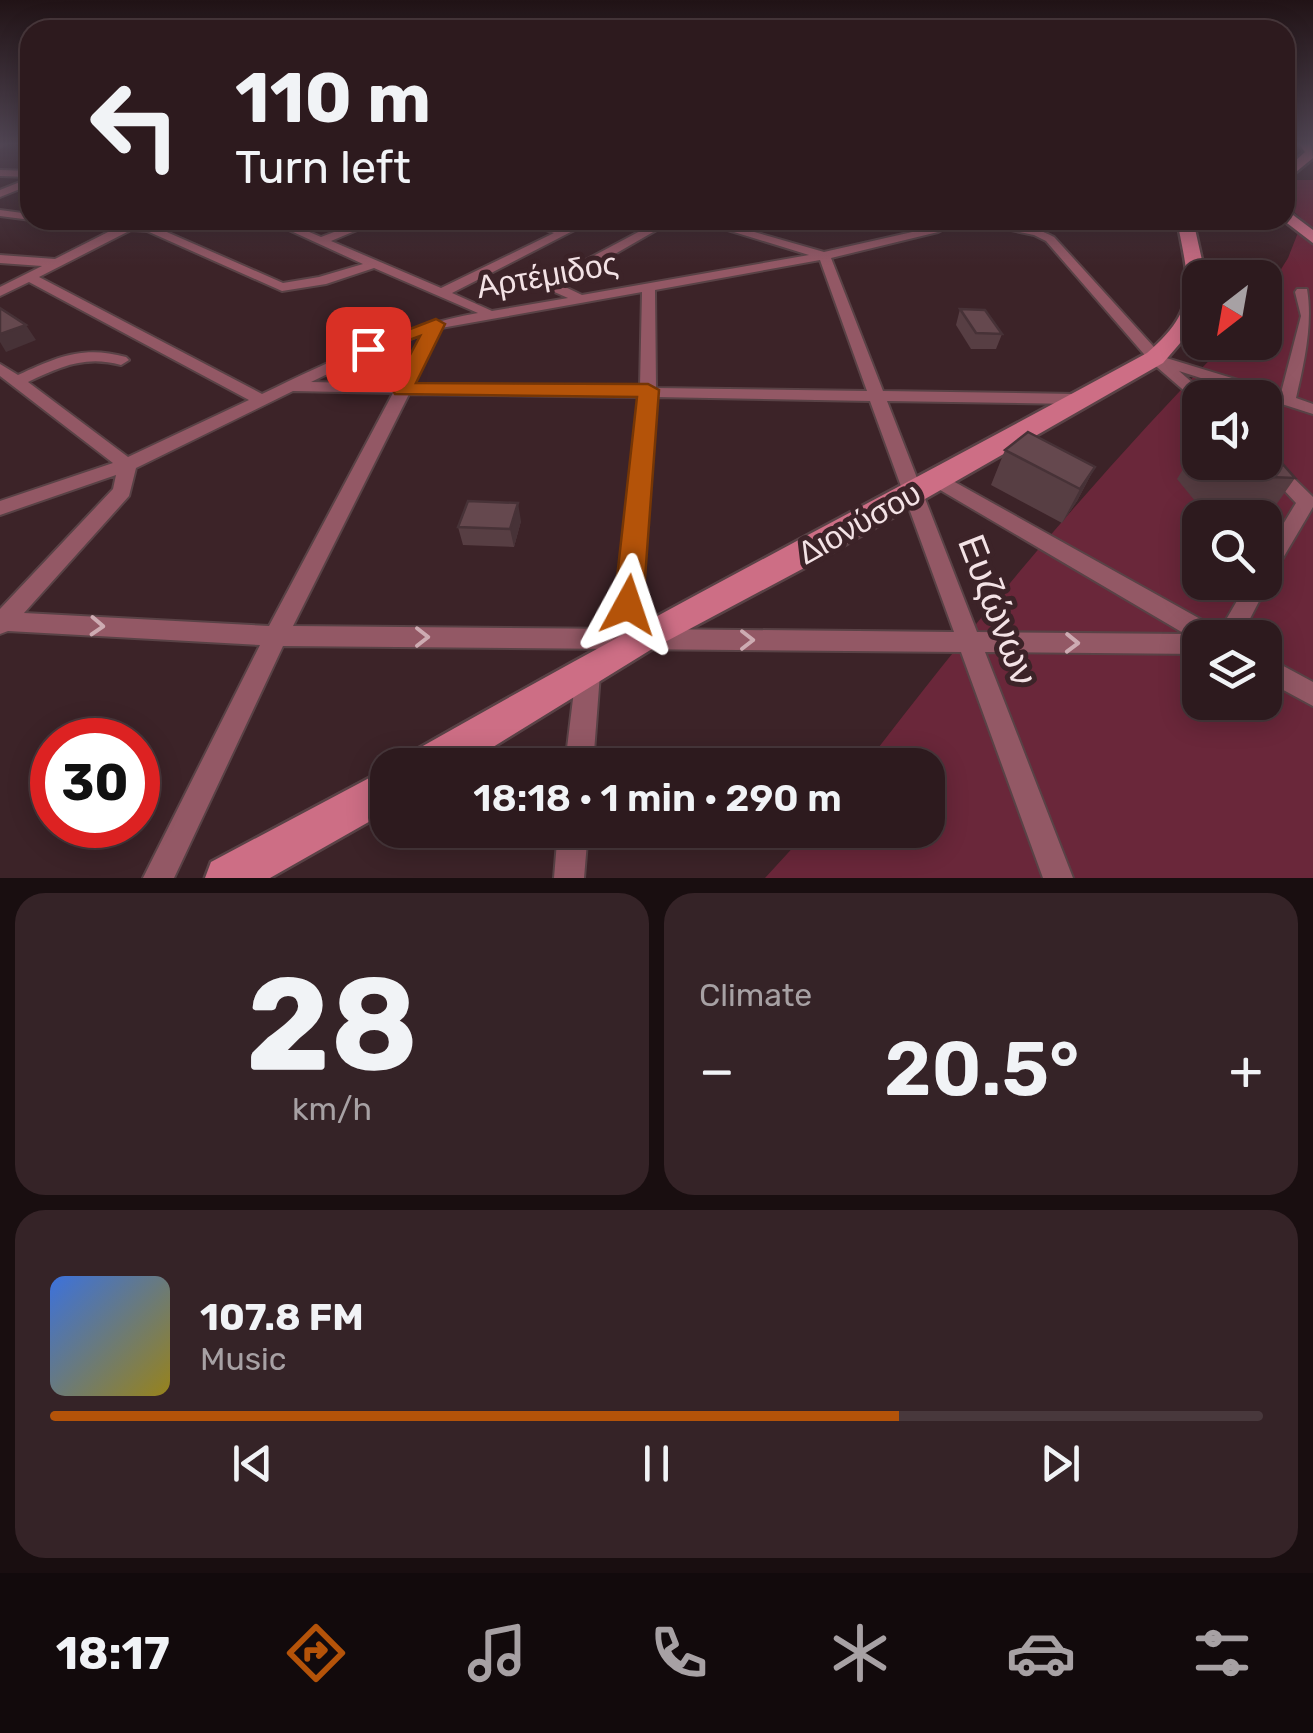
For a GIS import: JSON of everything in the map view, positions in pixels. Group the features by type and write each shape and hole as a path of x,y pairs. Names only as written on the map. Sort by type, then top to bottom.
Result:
{"main road":[{"name":"Διονύσου","path":"458,748 588,674 640,639 1155,358 1188,330 1198,309 1186,230"},
{"path":"227,878 370,798"}],"street":[{"path":"0,292 120,230"},
{"path":"155,230 268,277 282,287 321,282 378,263"},
{"path":"300,230 486,312"},
{"path":"323,240 350,230"},
{"path":"557,230 564,232"},
{"path":"443,292 568,230"},
{"path":"577,297 555,287 555,282 650,230"},
{"path":"734,230 824,256"},
{"name":"Αρτέμιδος","path":"0,508 127,465 368,349 436,324 486,312 824,256 934,230"},
{"path":"1026,230 1050,238 1155,358 1182,381"},
{"name":"Ευζώνων","path":"824,256 877,395 925,486 970,642 1058,878"},
{"path":"0,258 55,263"},
{"path":"29,277 262,400"},
{"path":"640,639 628,605 648,390 648,284"},
{"path":"1287,401 1310,316 1302,292"},
{"path":"158,878 276,636 436,324"},
{"path":"18,382 72,356 96,354 121,360"},
{"path":"1155,358 1313,409"},
{"path":"0,369 127,465 122,491 1,622"},
{"path":"290,387 1075,400"},
{"path":"1282,476 1310,503 1282,547"},
{"path":"925,486 1182,622"},
{"path":"1,622 276,636 1182,644"},
{"path":"581,748 588,674"},
{"path":"1282,678 1313,695"},
{"path":"568,878 571,848"}],"shaded area":[{"path":"1295,184 1313,184 1313,878 765,878 792,848 945,848 945,748 878,748 1039,548 1182,389 1182,480 1282,480 1282,380 1190,380 1210,360 1282,360 1282,268 1303,220 1295,213"}],"building":[{"path":"0,308 26,325 0,334"},
{"path":"960,309 985,310 1002,334 976,333"},
{"path":"1028,432 1095,467 1080,489 1005,450"},
{"path":"1282,463 1295,478 1282,478"},
{"path":"468,501 518,503 510,529 458,527"}],"route":[{"path":"368,349 436,324 402,389 648,390 628,605"}]}
